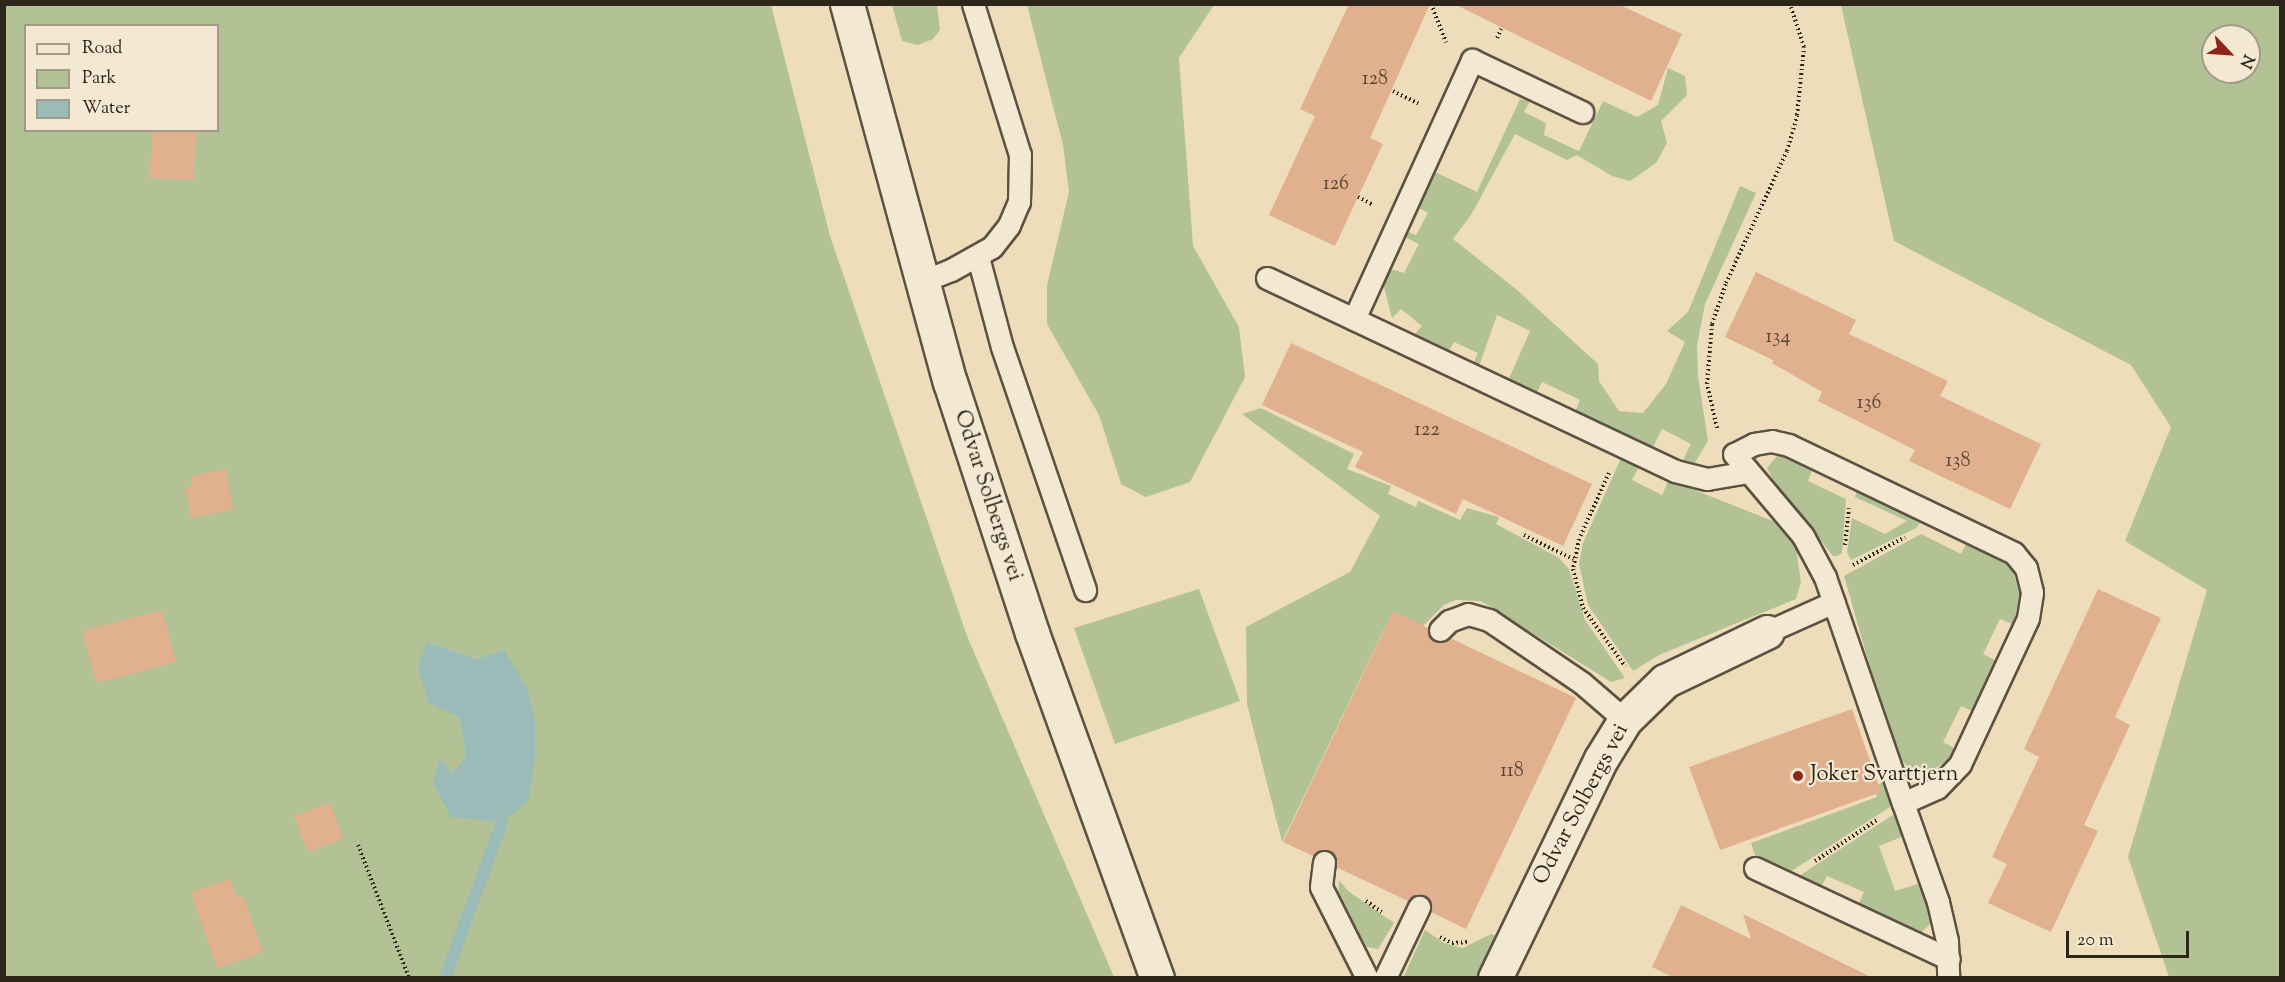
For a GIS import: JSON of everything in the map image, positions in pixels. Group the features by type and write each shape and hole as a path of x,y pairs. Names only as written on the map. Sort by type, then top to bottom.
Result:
{"street":[{"name":"Odvar Solbergs vei","path":"847,4 921,282 1032,633 1157,978"},
{"name":"Odvar Solbergs vei","path":"1495,978 1601,759 1625,720 1647,695 1689,666 1767,632"}],"lane":[{"path":"921,282 978,257 1010,225 1019,201 1021,171 973,4"},
{"path":"1354,319 1472,60 1582,112"},
{"path":"978,257 1013,380 1085,590"},
{"path":"1267,278 1689,476 1727,478 1748,472"},
{"path":"1903,803 1937,788 1960,764 2031,605 2030,579 2021,559 1928,512 1779,442 1754,444 1734,454 1834,573 1834,602 1903,803 1938,902 1948,968"},
{"path":"1767,632 1834,602"},
{"path":"1440,630 1449,621 1468,614 1489,620 1582,683 1625,720"},
{"path":"1324,862 1321,887 1367,978"},
{"path":"1755,868 1948,968"},
{"path":"1385,978 1417,911"}],"path":[{"path":"1431,4 1437,24"},
{"path":"1734,454 1717,427 1709,403 1708,344 1726,283 1781,166 1797,115 1804,47 1790,4"},
{"path":"1621,446 1573,559 1583,608 1647,695"},
{"path":"1834,573 1858,478"},
{"path":"1834,573 1918,530 1928,512"},
{"path":"1524,535 1573,559"},
{"path":"1784,881 1903,803"},
{"path":"358,845 409,978"},
{"path":"1417,911 1452,943 1467,943 1498,929 1518,930"}],"green space":[{"path":"5,5 771,5 830,236 967,636 1114,977 5,978","holes":["427,642 478,659 502,822 439,760 453,772 466,757 459,717 428,702"]},
{"path":"892,5 937,5 940,30 933,39 918,45 902,41"},
{"path":"1027,5 1214,5 1179,58 1193,246 1239,327 1245,377 1190,482 1146,497 1121,484 1099,415 1047,324 1047,285 1069,192 1063,145"},
{"path":"1841,5 2280,5 2280,977 2169,977 2128,857 2207,590 2125,541 2171,427 2131,365 1894,241"},
{"path":"1668,68 1685,76 1687,95 1661,121 1667,143 1656,163 1630,181 1612,176 1577,155 1567,160 1515,134 1471,215 1453,239 1517,290 1598,364 1599,381 1619,411 1643,413 1666,384 1685,342 1667,331 1688,312 1740,186 1756,193 1705,304 1697,345 1698,376 1708,441 1694,464 1682,462 1691,444 1662,429 1653,447 1575,412 1580,400 1542,382 1536,394 1508,381 1530,331 1497,315 1479,366 1473,364 1478,353 1454,342 1448,353 1413,336 1422,326 1401,309 1392,318 1383,283 1388,268 1404,273 1419,244 1403,236 1406,231 1416,235 1428,213 1417,207 1435,172 1477,192 1520,99 1530,101 1524,112 1546,123 1544,135 1579,151 1603,101 1637,117 1658,105"},
{"path":"1261,408 1354,454 1347,469 1391,486 1388,494 1416,507 1418,501 1460,520 1467,508 1499,517 1496,524 1559,558 1569,569 1585,620 1625,678 1611,682 1481,601 1456,600 1444,605 1414,635 1387,623 1282,842 1247,704 1246,627 1350,572 1380,516 1242,414"},
{"path":"1779,454 1813,468 1808,481 1846,499 1842,553 1833,556 1773,480 1767,468"},
{"path":"1621,458 1639,467 1632,480 1662,495 1669,480 1773,521 1796,548 1801,582 1796,599 1659,655 1633,671 1588,605 1579,564 1583,543"},
{"path":"1857,490 1922,520 1916,528 1851,560 1847,552 1852,518 1885,534 1907,521 1855,497"},
{"path":"1921,534 1961,554 1967,542 2000,558 2012,570 2020,592 2018,609 2012,624 2000,619 1983,654 1995,660 1972,711 1961,706 1943,742 1954,748 1950,759 1925,774 1907,766 1894,751 1844,576"},
{"path":"1199,589 1240,701 1115,744 1074,628"},
{"path":"1882,783 1888,788 1893,805 1790,872 1755,856 1751,843 1877,797 1873,786"},
{"path":"1896,813 1904,836 1879,846 1895,891 1921,883 1933,916 1932,922 1921,933 1859,903 1864,892 1827,876 1821,887 1799,876"},
{"path":"1339,880 1348,891 1394,923 1378,949 1367,947 1346,914 1338,896"},
{"path":"1425,930 1444,943 1463,948 1491,934 1498,936 1478,977 1403,978"}],"water":[{"path":"427,642 478,659 504,650 527,687 535,721 535,758 528,802 502,822 451,817 433,783 439,759 453,772 466,757 459,717 428,703 418,666"}],"building":[{"path":"1349,4 1430,4 1370,138 1383,144 1335,246 1269,215 1315,116 1300,109"},
{"path":"1454,4 1618,4 1682,34 1651,101"},
{"path":"153,132 197,132 193,180 149,178"},
{"path":"1756,272 1856,320 1849,334 1948,381 1940,396 2041,444 2010,509 1909,461 1915,450 1818,401 1822,392 1772,363 1773,360 1725,337"},
{"path":"1291,343 1592,484 1563,546 1463,499 1456,514 1355,467 1363,452 1262,405"},
{"path":"226,469 233,510 191,518 185,487 192,485 191,476"},
{"path":"2098,589 2161,618 2115,717 2130,725 2084,825 2098,831 2051,932 1988,903 2007,864 1992,857 2039,757 2024,749"},
{"path":"162,610 176,662 96,683 82,631"},
{"path":"1393,611 1428,628 1436,642 1450,638 1576,698 1466,929 1431,912 1430,900 1425,896 1417,894 1408,901 1336,867 1331,852 1320,850 1313,856 1283,842"},
{"path":"1852,709 1881,792 1720,850 1689,767"},
{"path":"330,803 343,839 308,852 294,816"},
{"path":"230,879 237,898 243,896 263,952 217,968 191,892"},
{"path":"1681,905 1751,939 1743,914 1873,978 1674,978 1652,967"}],"waterway":[{"path":"445,978 502,822"}],"place":[{"name":"Joker Svarttjern","path":"1798,776"}]}
